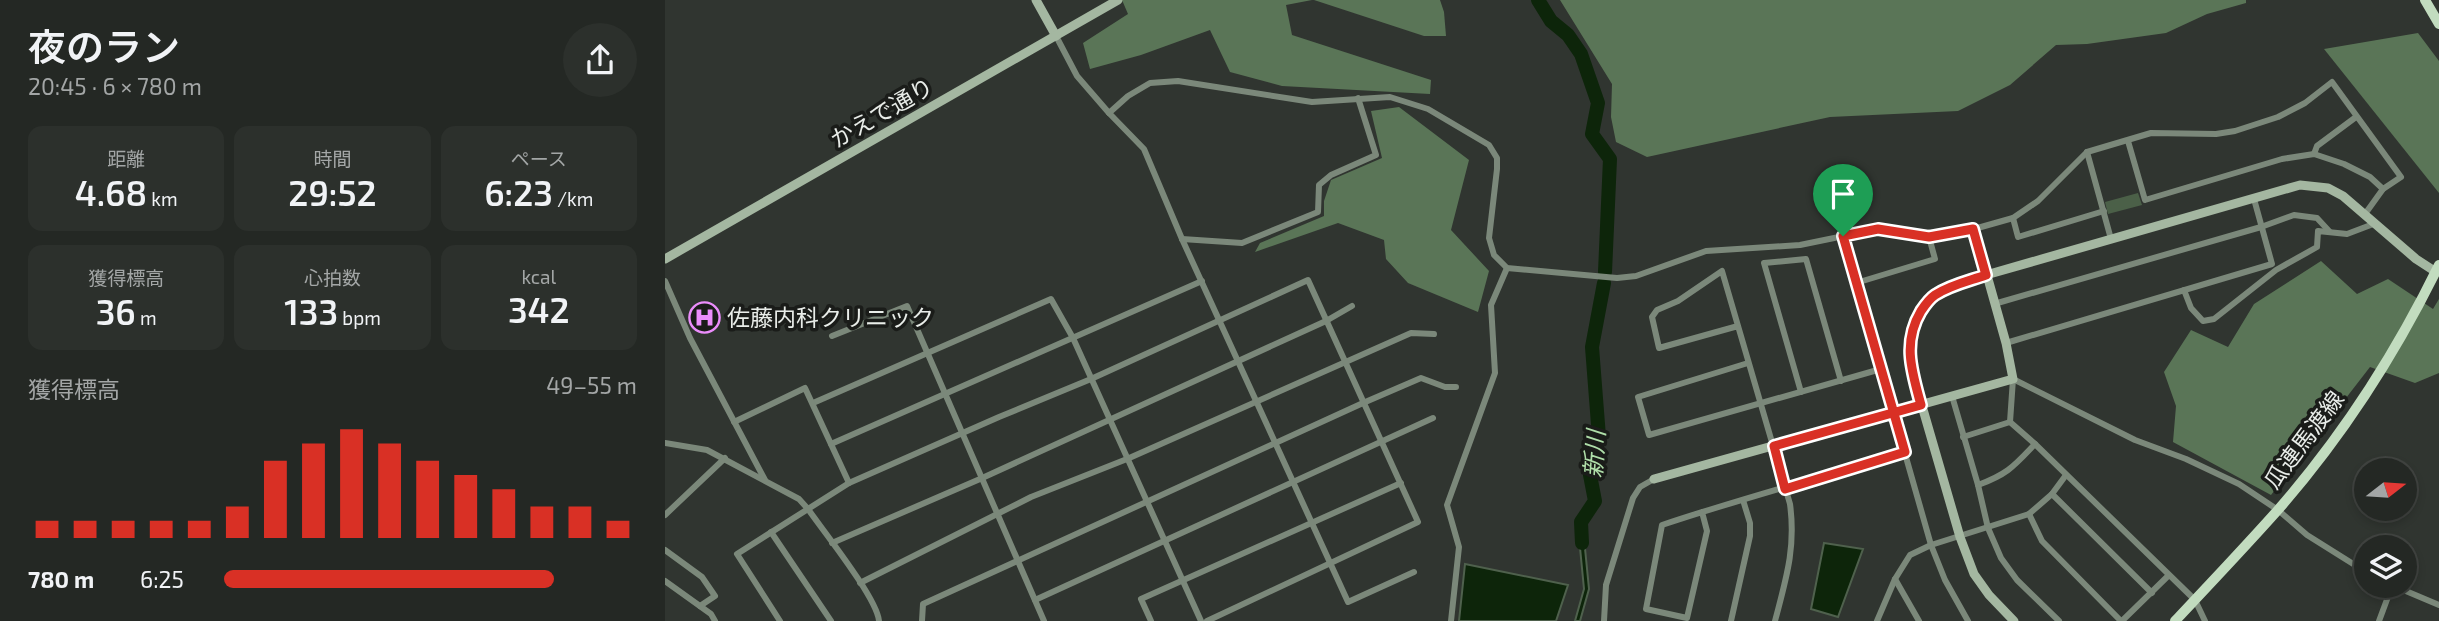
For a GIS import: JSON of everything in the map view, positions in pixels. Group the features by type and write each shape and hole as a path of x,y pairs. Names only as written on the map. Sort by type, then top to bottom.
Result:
{"main road":[{"path":"2425,0 2439,24"},
{"name":"瓜連馬渡線","path":"2175,621 2278,510 2354,411 2398,341 2437,268"}],"street":[{"path":"1036,0 1077,76 1144,149 1182,239 1348,602 1414,572"},
{"name":"かえで通り","path":"665,259 1118,0"},
{"path":"1109,113 1128,96 1150,83 1178,80 1312,102 1390,97 1428,109 1489,145 1494,151 1497,163 1489,238 1494,255 1507,268 1618,278 1636,276 1706,251 1800,245 1878,229 1929,237 1973,229 2013,218 2038,201 2087,152 2151,132 2216,134 2235,131 2278,117 2305,103 2332,82 2401,177 2383,189 2365,214"},
{"path":"1182,239 1242,243 1318,212 1319,185 1331,175 1376,155 1358,98"},
{"path":"2314,154 2317,146 2357,117"},
{"path":"2128,141 2145,200 2282,159 2314,154 2344,164 2370,177 2383,189"},
{"path":"2087,152 2111,239"},
{"path":"2014,621 1989,595 1975,574 1960,537 1921,405 1909,352 1910,336 1916,321 1933,296 1986,275 2300,186 2328,188 2343,195 2416,259 2437,268"},
{"path":"2006,342 2271,264 2254,198"},
{"path":"2013,218 2018,237 2104,211"},
{"path":"1994,304 2262,227 2294,215 2317,218 2329,231"},
{"path":"2184,290 2191,308 2203,321 2214,319 2276,271 2317,247 2318,231 2347,234 2376,223"},
{"path":"1973,229 2006,342 2013,379 2010,422"},
{"path":"1843,236 1931,545 1945,580 1968,621"},
{"path":"1856,283 1934,259 1929,237"},
{"path":"1801,392 1764,263 1806,259 1841,381"},
{"path":"1451,621 1459,547 1447,505 1495,373 1491,305 1507,268"},
{"path":"1738,326 1658,348 1652,317 1657,310 1678,301 1722,271 1774,446 1790,504 1794,530 1791,558 1775,621"},
{"path":"780,621 737,554 771,532 849,483 1091,379 1308,280 1418,522 1207,621"},
{"path":"665,281 690,338 766,482"},
{"path":"831,444 1202,281"},
{"path":"813,403 1051,299 1073,338 1201,621"},
{"path":"832,336 907,306 1044,621"},
{"path":"832,543 981,479 1326,321 1352,306"},
{"path":"860,583 997,513 1127,459 1411,332 1434,334"},
{"path":"1748,363 1638,397 1649,435 1881,369"},
{"path":"922,621 923,604 1363,403 1421,378 1445,387 1456,387"},
{"path":"1604,621 1606,585 1633,498 1640,487 1654,479 2013,379 2135,440 2186,459 2239,484 2278,510 2307,535 2354,564"},
{"path":"734,422 806,388 849,483"},
{"path":"1952,396 1979,485 1988,528 2001,558 2017,579 2059,621"},
{"path":"1035,600 1433,418"},
{"path":"1963,437 2010,422"},
{"path":"2010,422 2195,600 2205,621"},
{"path":"665,443 707,450 799,499 809,509 860,583 878,613 879,621"},
{"path":"1979,485 2011,470 2035,444"},
{"path":"1702,512 1707,531 1687,618 1646,609 1662,525 1702,512 1905,452"},
{"path":"665,515 725,458"},
{"path":"1877,621 1895,579 1910,555 1931,545 2029,514 2052,494 2066,475"},
{"path":"1151,621 1141,599 1401,483"},
{"path":"2052,494 2152,593"},
{"path":"1731,621 1750,536 1743,500"},
{"path":"2029,514 2042,541 2122,621 2168,576"},
{"path":"771,532 831,621"},
{"path":"665,550 702,576 715,596 700,606"},
{"path":"1895,579 1919,621"},
{"path":"665,581 711,614 715,621"},
{"path":"2417,596 2439,605"},
{"path":"2379,621 2388,598"}],"shaded area":[{"path":"1122,0 1312,0 1286,5 1292,35 1431,80 1430,94 1282,86 1230,72 1210,30 1141,55 1090,69 1083,43 1128,14"},
{"path":"1314,0 1440,0 1446,36 1424,36"},
{"path":"1560,0 2246,0 2246,3 2207,14 2166,33 2087,44 2056,45 2010,85 1958,111 1830,117 1647,157 1616,142 1611,117 1612,84"},
{"path":"2418,33 2439,61 2439,193 2324,49"},
{"path":"1399,107 1469,160 1451,230 1489,271 1478,312 1408,283 1386,259 1384,240 1338,223 1255,252 1260,243 1324,216 1324,201 1331,180 1382,158 1371,111"},
{"path":"2138,193 2142,205 2108,214 2105,202"},
{"path":"2321,261 2357,294 2388,279 2433,309 2439,299 2439,373 2415,383 2370,367 2271,495 2173,442 2176,406 2164,372 2191,330 2228,347 2254,304"},
{"path":"1578,527 1583,528 1589,589 1580,621 1575,621 1584,589"},
{"path":"1824,543 1863,549 1838,617 1811,609"},
{"path":"1465,564 1568,585 1556,621 1459,621"}],"waterway":[{"name":"新川","path":"1538,0 1551,21 1568,35 1581,54 1598,103 1592,134 1610,159 1605,272"},
{"name":"新川","path":"1582,543 1581,522 1595,501 1590,475 1599,437 1592,347 1604,283"}],"place":[{"name":"佐藤内科クリニック","path":"704,318"}],"route":[{"path":"1843,236 1878,229 1929,237 1973,229 1986,275 1933,296 1916,321 1910,336 1909,352 1921,405 1894,412 1774,446 1785,489 1905,452 1894,412 1843,236"}]}
